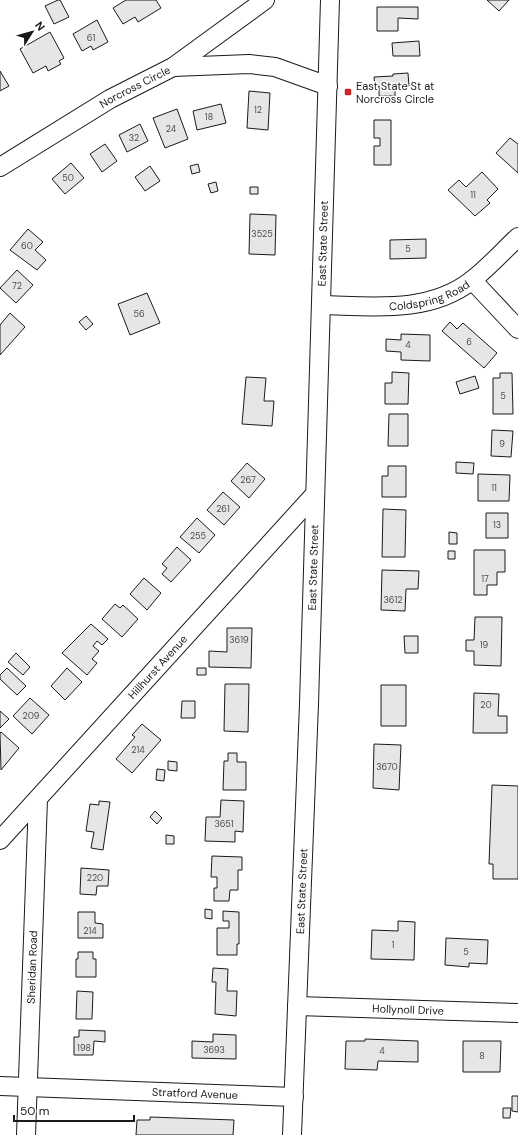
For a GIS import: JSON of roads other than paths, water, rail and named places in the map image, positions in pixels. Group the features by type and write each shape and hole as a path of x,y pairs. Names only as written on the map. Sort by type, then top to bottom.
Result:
{"street":[{"name":"Norcross Circle","path":"0,167 110,99 173,67 265,0"},
{"name":"East State Street","path":"292,1135 315,494 330,0"},
{"path":"173,67 249,64 268,66 299,74 328,86"},
{"name":"Coldspring Road","path":"321,305 411,305 434,300 453,292 472,280 518,237"},
{"path":"472,280 518,329"},
{"name":"Hillhurst Avenue","path":"0,840 315,494"},
{"name":"Sheridan Road","path":"26,1135 38,798"},
{"name":"Hollynoll Drive","path":"297,1006 518,1013"},
{"name":"Stratford Avenue","path":"0,1086 294,1097"}],"place":[{"name":"East State St at Norcross Circle","path":"348,92"}]}
